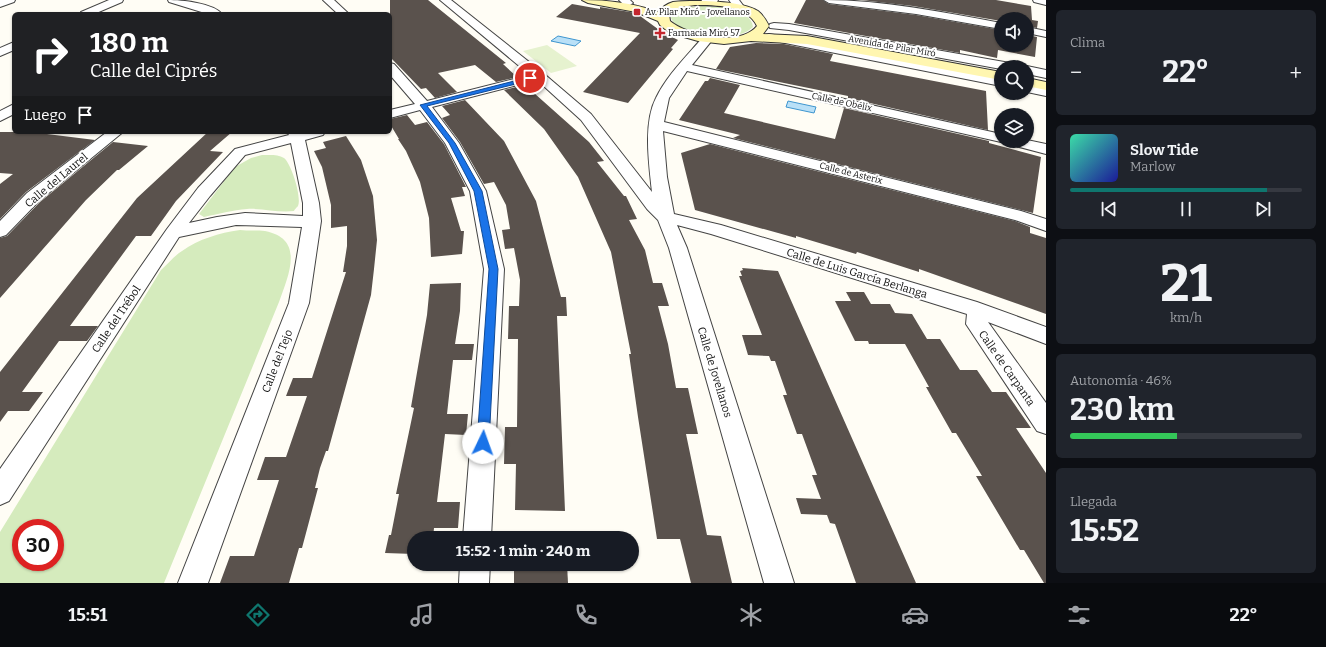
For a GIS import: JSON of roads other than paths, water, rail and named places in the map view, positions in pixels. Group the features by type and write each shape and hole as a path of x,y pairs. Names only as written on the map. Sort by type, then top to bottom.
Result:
{"street":[{"path":"0,4 10,0"},
{"path":"90,12 118,0"},
{"path":"173,0 212,12"},
{"path":"328,0 342,12"},
{"name":"Calle de Jovellanos","path":"445,0 539,76 586,117 653,205 665,217 678,248 779,583"},
{"path":"588,0 639,9 662,18 666,10 670,7"},
{"path":"611,0 670,7"},
{"path":"829,0 916,11 994,25"},
{"path":"1038,0 1046,2"},
{"name":"Avenida de Pilar Miró","path":"670,7 679,4 710,1 737,4 755,15 771,31 806,40 994,75"},
{"path":"195,12 202,8"},
{"name":"Avenida de Pilar Miró","path":"662,18 671,29 707,40 734,40 771,31 796,28 994,64"},
{"path":"750,37 761,30 763,26 761,21"},
{"name":"Avenida de Pilar Miró","path":"771,31 808,35 994,70"},
{"name":"Avenida de Pilar Miró","path":"771,31 994,80"},
{"path":"1034,31 1046,34"},
{"path":"665,217 658,174 655,137 661,99 675,77 707,40"},
{"path":"0,52 12,47"},
{"name":"Calle de Obélix","path":"684,67 994,136"},
{"path":"392,69 423,105 452,143 478,191 494,269 477,531"},
{"path":"1034,71 1046,74"},
{"path":"392,113 539,76"},
{"path":"1034,77 1046,80"},
{"path":"1034,83 1046,86"},
{"path":"1034,89 1046,92"},
{"path":"0,117 12,109"},
{"name":"Calle de Asterix","path":"656,125 673,128 1021,216 1046,225"},
{"name":"Calle del Laurel","path":"0,231 33,197 113,134"},
{"name":"Calle del Trébol","path":"0,492 172,233 204,192 255,134"},
{"path":"240,152 295,135"},
{"name":"Calle del Tejo","path":"193,583 299,303 312,221 311,203 295,135"},
{"path":"1034,146 1046,149"},
{"path":"630,173 650,176 658,174"},
{"name":"Calle de Luis García Berlanga","path":"665,217 715,229 977,310 1046,336"},
{"path":"172,233 221,221 243,219 268,219 301,222 312,221"},
{"name":"Calle de Carpanta","path":"977,310 977,324 1046,422"},
{"path":"474,583 475,571"}],"water":[{"path":"558,36 581,41 575,46 551,41"},
{"path":"788,101 816,107 814,113 786,107"}],"place":[{"name":"Av. Pilar Miró - Jovellanos","path":"637,12"},
{"name":"Farmacia Miró 57","path":"660,33"}]}
